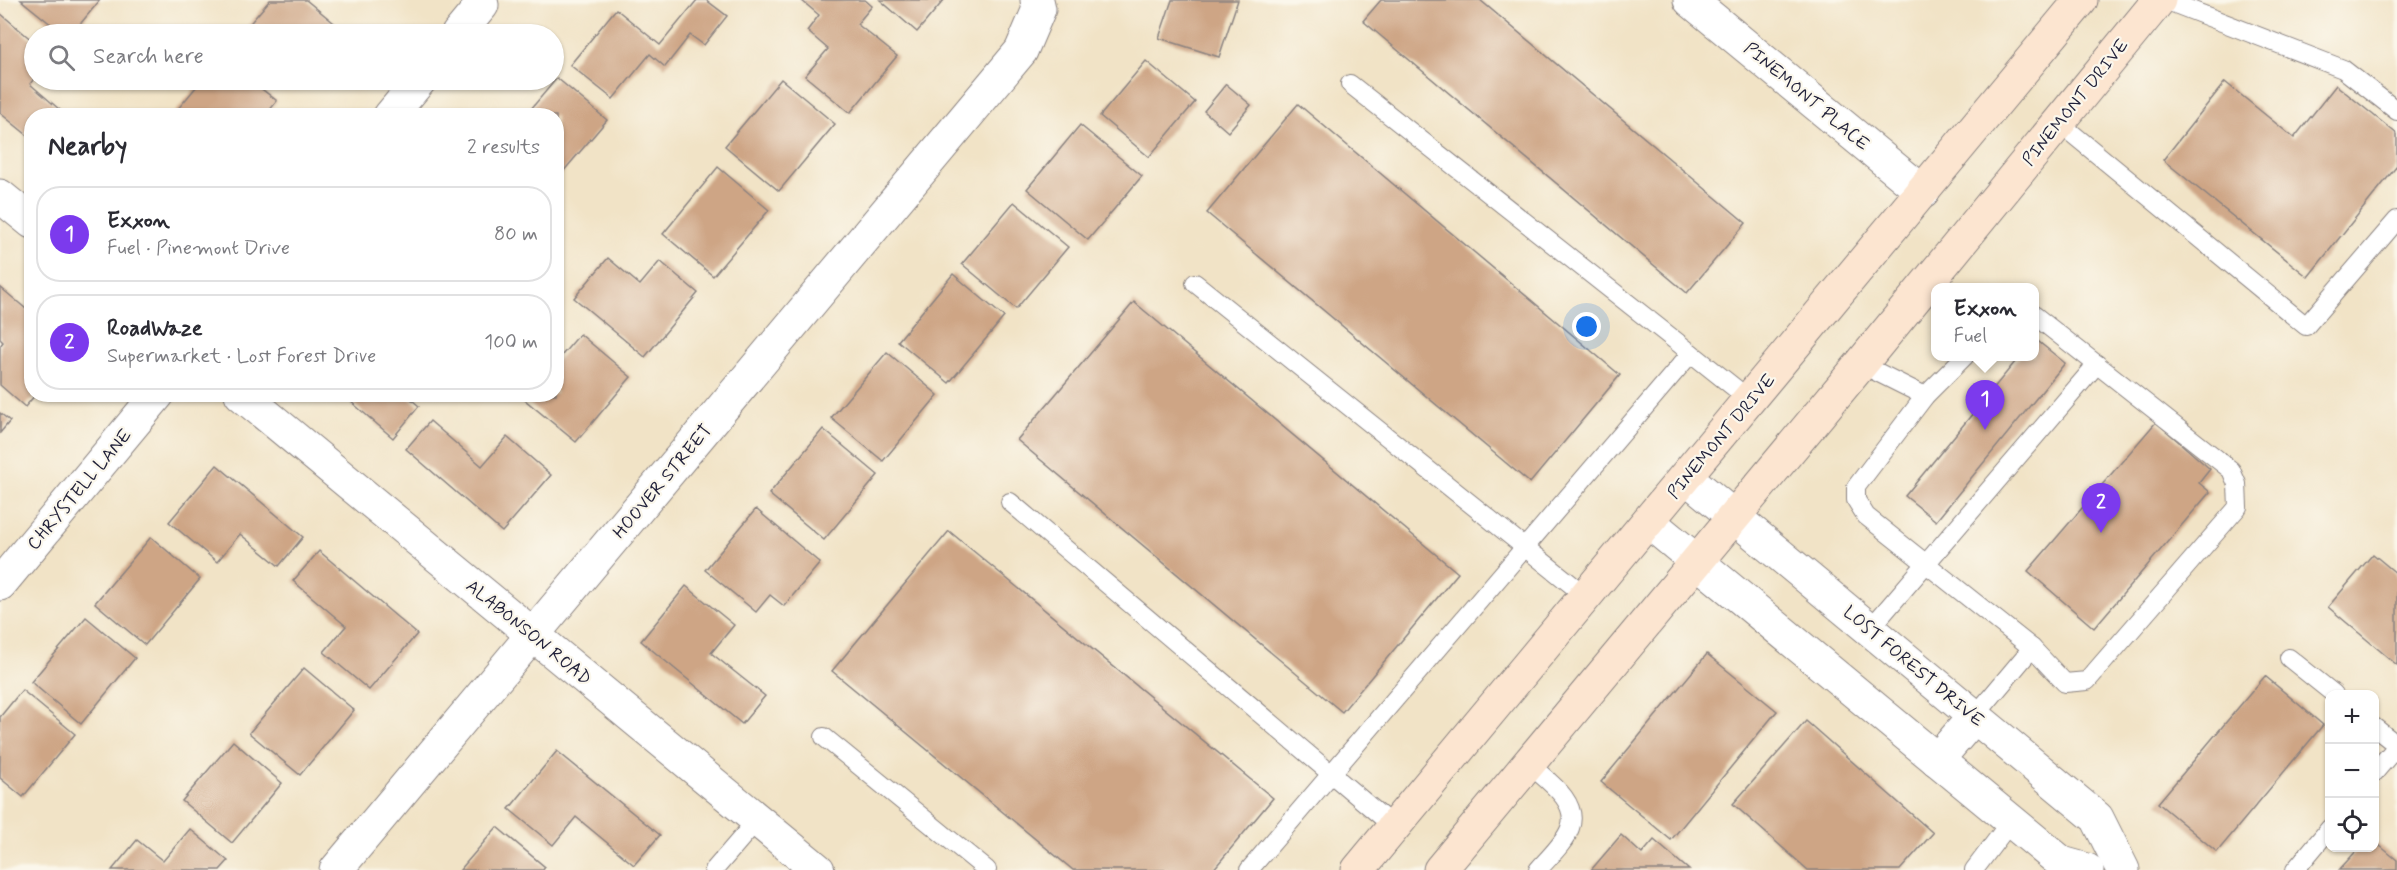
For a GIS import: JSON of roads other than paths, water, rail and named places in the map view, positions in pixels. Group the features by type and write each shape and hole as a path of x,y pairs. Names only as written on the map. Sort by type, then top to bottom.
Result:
{"main road":[{"name":"PINEMONT DRIVE","path":"1358,870 2081,0"},
{"name":"PINEMONT DRIVE","path":"1440,870 1861,364 2159,0"}],"street":[{"name":"HOOVER STREET","path":"336,870 1021,51 1039,9 1037,0"},
{"name":"PINEMONT PLACE","path":"1690,0 1923,192"},
{"path":"466,24 482,5"},
{"path":"397,108 412,90"},
{"path":"0,196 24,216"},
{"name":"CHRYSTELL LANE","path":"0,584 151,402"},
{"name":"ALABONSON ROAD","path":"251,402 818,870"},
{"name":"LOST FOREST DRIVE","path":"1686,477 2097,818 2123,870"},
{"path":"1649,522 2062,863 2087,870"},
{"path":"1937,760 1975,716"}],"lane":[{"path":"2165,0 2343,69 2397,111"},
{"path":"1350,84 1750,400"},
{"path":"2058,122 2306,326 2397,220"},
{"path":"1196,283 1587,597"},
{"path":"1961,361 1925,396 1856,487 1856,500 1866,516 2032,648 2065,683 2087,681 2238,507 2237,484 2231,470 2039,319"},
{"path":"1249,870 1691,353"},
{"path":"1861,364 1925,396"},
{"path":"1870,629 2097,364"},
{"path":"1010,502 1333,773 1394,827"},
{"path":"1975,716 2032,648"},
{"path":"2289,658 2329,690"},
{"path":"2379,731 2397,745 2379,767"},
{"path":"824,737 987,870"},
{"path":"1528,763 1563,796 1572,817 1570,829 1538,870"},
{"path":"714,870 757,820"},
{"path":"1974,870 2011,821"},
{"path":"2295,870 2325,834"}],"place":[{"name":"Exxon","path":"1985,430"},
{"name":"RoadWaze","path":"2101,533"}]}
